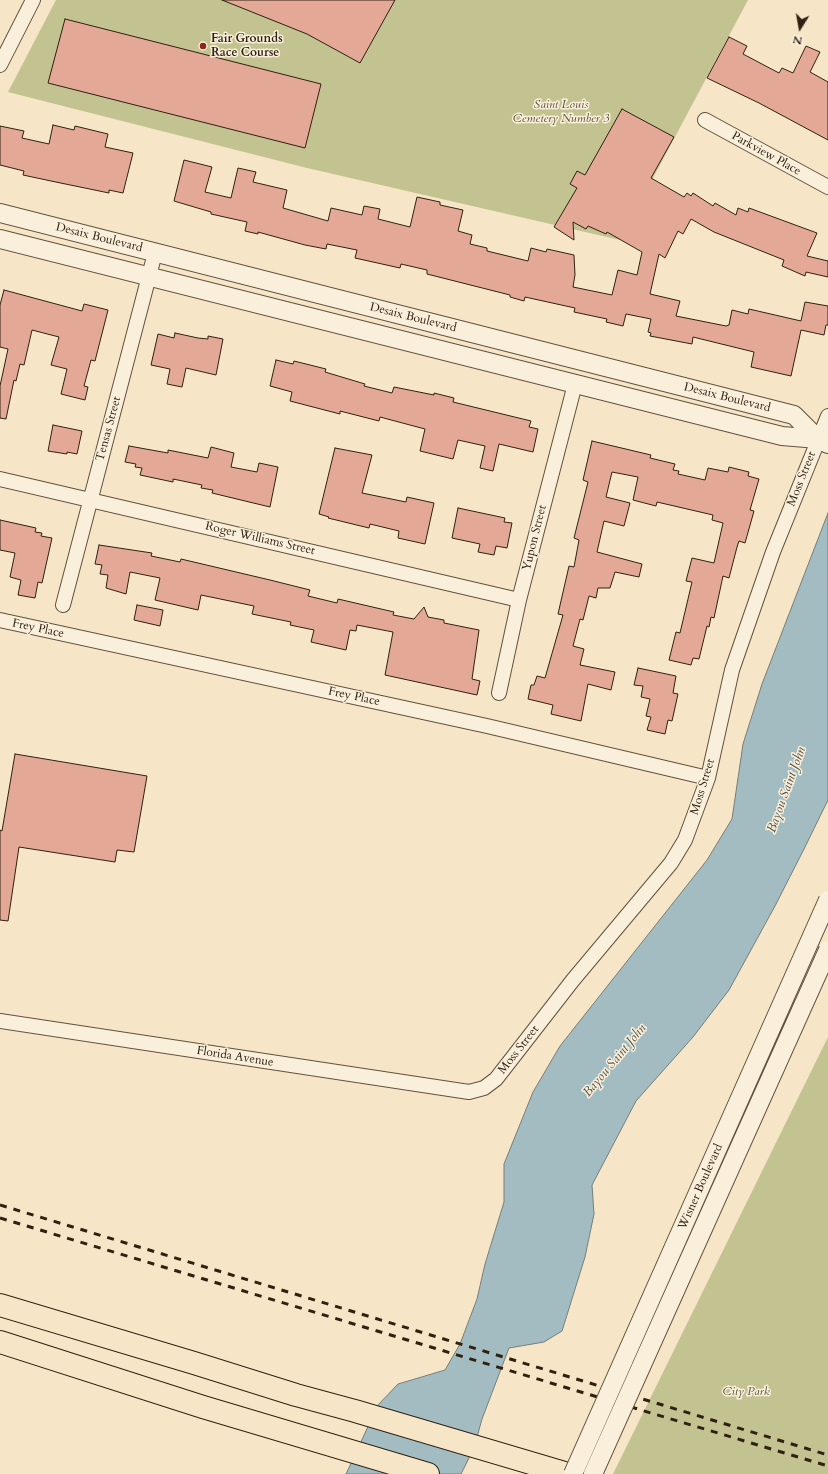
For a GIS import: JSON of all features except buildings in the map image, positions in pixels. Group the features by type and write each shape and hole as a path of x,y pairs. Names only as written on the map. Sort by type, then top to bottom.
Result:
{"highway":[{"path":"0,1305 194,1362 296,1395 568,1474"},
{"path":"0,1342 203,1407 428,1474"}],"street":[{"path":"0,66 33,0"},
{"name":"Parkview Place","path":"705,120 828,187"},
{"name":"Desaix Boulevard","path":"0,213 794,415 823,441"},
{"name":"Desaix Boulevard","path":"0,239 782,436 823,441"},
{"name":"Tensas Street","path":"63,605 155,252"},
{"path":"575,384 581,361"},
{"name":"Yupon Street","path":"499,693 520,600 575,384"},
{"name":"Moss Street","path":"469,1092 484,1088 496,1079 573,980 672,863 685,840 708,778 732,670 773,552 823,441 828,416"},
{"name":"Roger Williams Street","path":"0,479 520,600"},
{"name":"Frey Place","path":"0,620 487,726 708,778"},
{"name":"Wisner Boulevard","path":"574,1474 828,900"},
{"name":"Wisner Boulevard","path":"593,1474 828,950"},
{"name":"Florida Avenue","path":"0,1021 469,1092"}],"green space":[{"name":"Saint Louis Cemetery Number 3","path":"56,0 748,0 620,240 307,168 8,92"},
{"name":"City Park","path":"828,1037 828,1474 613,1474"}],"water":[{"name":"Bayou Saint John","path":"828,513 828,800 804,849 729,990 693,1037 636,1101 592,1185 594,1214 585,1257 562,1331 544,1342 509,1348 482,1419 474,1448 461,1474 346,1474 378,1405 398,1384 445,1370 460,1344 477,1299 485,1264 504,1202 504,1164 533,1092 560,1046 707,860 732,819 743,744 762,684"}],"railway":[{"path":"0,1205 828,1455"},
{"path":"0,1218 828,1466"}],"place":[{"name":"Fair Grounds Race Course","path":"203,46"}]}
